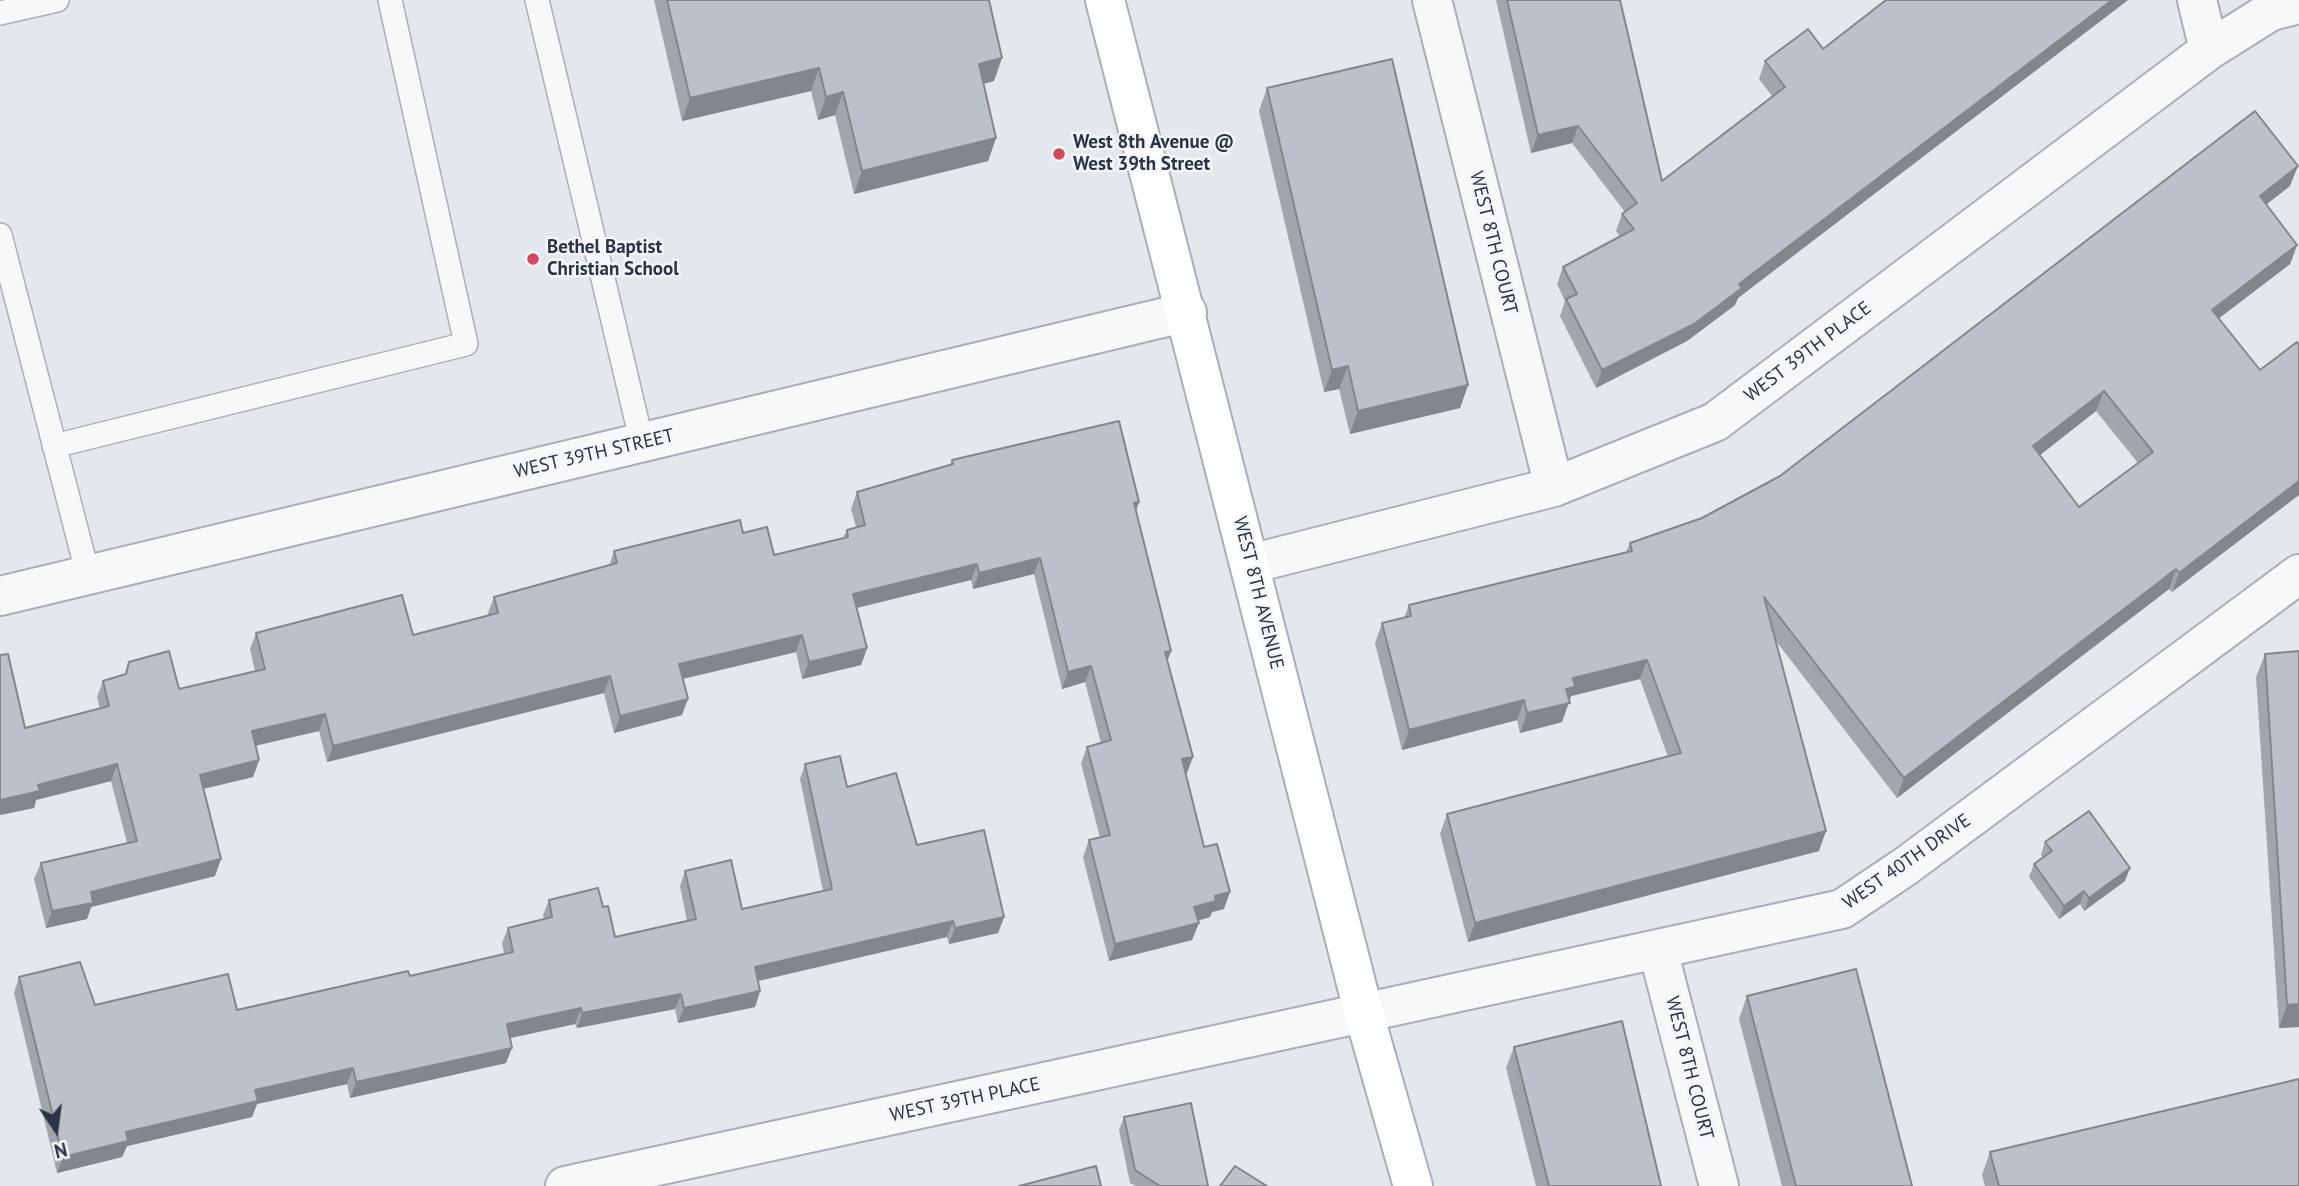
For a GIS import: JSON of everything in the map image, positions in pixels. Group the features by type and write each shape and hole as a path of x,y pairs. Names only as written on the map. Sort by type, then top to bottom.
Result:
{"street":[{"name":"WEST 8TH AVENUE","path":"1105,0 1187,312 1364,1014 1413,1186"},
{"name":"WEST 8TH COURT","path":"1432,0 1554,487"},
{"path":"2197,0 2209,50"},
{"name":"WEST 39TH PLACE","path":"1250,564 1554,487 1715,422 2209,50 2271,11 2299,4"},
{"name":"WEST 39TH STREET","path":"0,596 1187,312"},
{"name":"WEST 40TH DRIVE","path":"1364,1014 1842,909 1906,866 2299,574"},
{"name":"WEST 8TH COURT","path":"1658,950 1719,1186"},
{"name":"WEST 39TH PLACE","path":"565,1186 1364,1014"}],"lane":[{"path":"0,13 57,0"},
{"path":"54,446 466,344 390,0"},
{"path":"537,0 642,443"},
{"path":"0,235 88,575"}],"building":[{"path":"667,0 989,0 1002,58 979,64 996,138 862,171 843,92 826,97 819,68 690,98"},
{"path":"1507,0 1620,0 1662,181 1785,87 1765,61 1808,29 1823,49 1886,0 2112,0 1739,284 1742,288 1694,324 1602,370 1566,299 1577,294 1563,267 1634,229 1622,214 1637,203 1578,126 1538,135"},
{"path":"1392,59 1468,385 1358,411 1348,366 1332,370 1267,88"},
{"path":"2255,111 2298,166 2260,196 2297,245 2212,310 2260,370 2297,342 2299,345 2299,481 2179,573 2176,569 1904,778 1764,597 1826,831 1475,923 1447,814 1681,753 1647,660 1573,678 1575,687 1566,689 1570,703 1527,713 1524,700 1409,730 1382,623 1411,616 1409,605 1632,551 1630,543 1702,518 1780,476","holes":["2104,391 2153,452 2079,507 2033,446"]},
{"path":"1119,421 1139,502 1134,503 1171,651 1165,652 1193,757 1182,759 1204,847 1217,844 1230,892 1215,896 1216,901 1194,907 1199,923 1115,944 1089,840 1110,835 1087,747 1111,740 1091,666 1068,672 1040,558 979,573 977,564 853,594 867,648 809,662 802,635 679,664 688,699 620,716 610,676 333,746 325,714 252,731 259,760 200,775 221,859 91,892 93,903 52,911 41,863 137,841 117,764 38,785 40,791 0,800 0,655 8,654 25,728 109,706 103,681 126,674 129,662 169,651 179,689 265,669 256,633 402,595 413,635 498,613 494,597 617,563 614,551 740,520 743,533 767,527 774,555 848,537 847,530 865,525 857,492 953,464 952,460"},
{"path":"2299,651 2299,1004 2287,1005 2265,654"},
{"path":"840,756 847,787 896,773 917,845 984,830 1004,917 955,928 953,921 755,967 760,991 684,1008 681,994 582,1013 581,1008 507,1024 512,1048 356,1082 353,1068 255,1090 258,1101 126,1132 128,1141 63,1157 19,977 80,962 95,1005 228,974 237,1010 408,971 410,976 513,952 508,928 552,917 549,900 598,888 603,907 608,906 615,937 696,919 685,871 731,860 742,909 832,889 805,764"},
{"path":"2089,811 2130,868 2089,898 2084,891 2064,906 2034,864 2052,851 2045,842"},
{"path":"1856,969 1912,1186 1796,1186 1747,996"},
{"path":"1622,1021 1661,1186 1549,1186 1514,1047"},
{"path":"2299,1079 2299,1186 1999,1186 1990,1152"},
{"path":"1191,1103 1208,1186 1160,1186 1135,1170 1124,1117"},
{"path":"1096,1166 1101,1186 1019,1186"},
{"path":"1235,1166 1267,1186 1220,1186"}],"place":[{"name":"West 8th Avenue @ West 39th Street","path":"1059,154"},
{"name":"Bethel Baptist Christian School","path":"533,259"}]}
